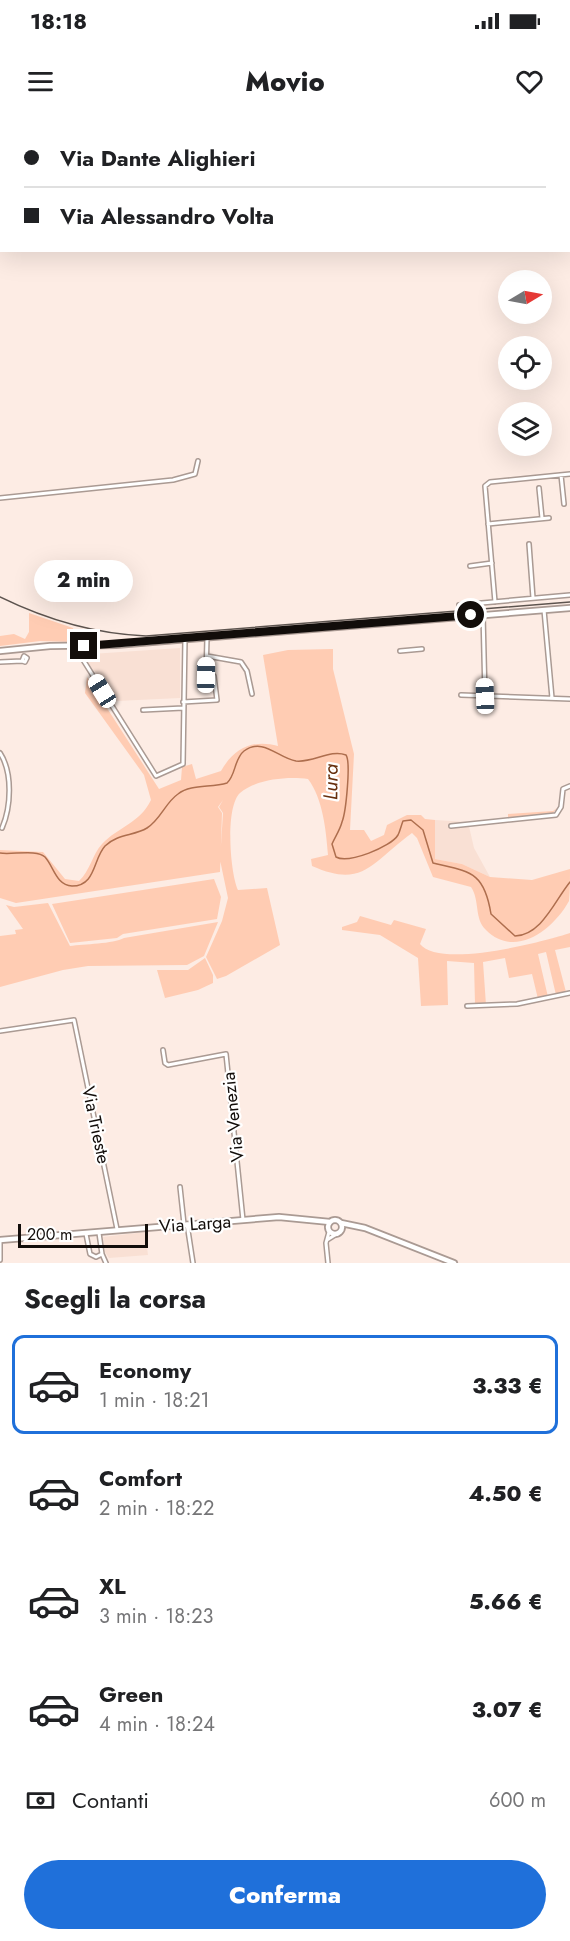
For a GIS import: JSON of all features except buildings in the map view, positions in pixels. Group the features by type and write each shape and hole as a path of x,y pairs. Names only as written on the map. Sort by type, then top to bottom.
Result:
{"street":[{"path":"0,498 173,480 195,474 198,461"},
{"path":"495,602 485,489 487,483 570,474"},
{"path":"561,475 564,504"},
{"path":"539,488 542,519"},
{"path":"488,524 549,518"},
{"path":"529,544 533,598"},
{"path":"470,566 492,563"},
{"path":"459,605 570,595"},
{"path":"0,651 33,647 75,647 209,638 570,608"},
{"path":"544,610 552,698"},
{"path":"483,614 485,696"},
{"path":"183,702 217,700 214,676 206,675 209,638"},
{"path":"75,647 156,776 183,764 185,639"},
{"path":"400,651 422,649"},
{"path":"207,656 241,662 247,671 252,694"},
{"path":"0,662 22,661"},
{"path":"461,695 570,699"},
{"path":"143,710 183,708"},
{"path":"0,753 8,778 9,799 2,828"},
{"path":"451,826 556,815 561,807 563,789 570,786"},
{"path":"467,1006 517,1004 570,993"},
{"name":"Via Trieste","path":"0,1031 74,1020 117,1231"},
{"name":"Via Venezia","path":"163,1050 165,1063 168,1065 226,1054 243,1220"},
{"path":"180,1187 193,1263"},
{"name":"Via Larga","path":"0,1240 279,1217 318,1219 330,1222 336,1220 371,1230 454,1263"},
{"path":"318,1219 330,1231 341,1232 355,1228 371,1230"},
{"path":"328,1263 326,1242 330,1222"},
{"path":"341,1223 341,1232"},
{"path":"99,1233 102,1254 106,1263"},
{"path":"86,1234 90,1254 96,1257 102,1254"},
{"path":"0,1240 0,1260"}],"shaded area":[{"path":"29,613 73,628 74,642 40,641 0,646 0,636 14,634 25,639 29,632"},
{"path":"180,648 180,698 117,701 88,663 91,654"},
{"path":"333,649 333,669 354,754 350,830 364,830 371,841 384,835 387,825 407,815 421,815 425,819 435,820 435,859 462,864 490,877 532,880 570,869 569,901 553,922 532,937 509,942 497,938 482,926 471,887 433,877 417,838 412,833 376,862 356,873 344,875 312,866 311,859 328,855 323,815 313,787 308,779 282,778 263,782 247,788 235,800 231,825 231,856 238,890 267,888 280,945 217,979 206,957 222,921 228,898 220,862 220,872 16,903 0,898 0,850 43,852 65,879 79,881 102,844 135,820 151,800 144,775 85,693 87,677 159,789 181,780 182,767 192,764 196,779 221,771 232,756 245,747 260,744 278,746 263,655 288,650","holes":["223,800 219,807 223,813 221,846 222,813 218,807"]},
{"path":"557,808 552,814 508,818 508,814 553,811"},
{"path":"435,820 468,822 474,848 490,877 462,864 435,859"},
{"path":"214,879 221,897 217,919 123,934 117,938 70,943 52,904"},
{"path":"48,903 70,946 113,942 124,938 218,922 204,956 187,965 88,966 63,970 0,987 0,936 16,934 15,930 23,929 6,905 14,907"},
{"path":"360,916 391,925 394,920 426,929 420,944 431,951 448,954 469,954 516,947 570,933 570,947 555,950 566,992 556,995 546,952 538,954 548,997 538,999 532,974 509,978 505,958 483,962 486,1005 475,1004 474,963 447,961 448,1005 421,1006 418,958 380,935 342,930 342,927 357,922"},
{"path":"205,958 213,975 213,983 198,990 165,998 157,970 188,970"},
{"path":"145,1232 148,1255 109,1258 105,1252 103,1237"}],"waterway":[{"name":"Lura","path":"0,853 36,853 45,857 62,882 72,886 80,885 90,877 101,851 110,842 147,828 183,791 227,783 241,754 251,747 258,746 296,761 334,754 346,755 348,777 345,808 341,825 332,844 336,857 350,858 378,849 394,840 403,821 411,820 423,830 433,863 466,872 479,881 484,889 491,914 515,936 533,930 547,915 570,882"}],"railway":[{"path":"0,597 35,613 89,629 146,636 570,602"}],"route":[{"path":"84,646 471,615"}]}
